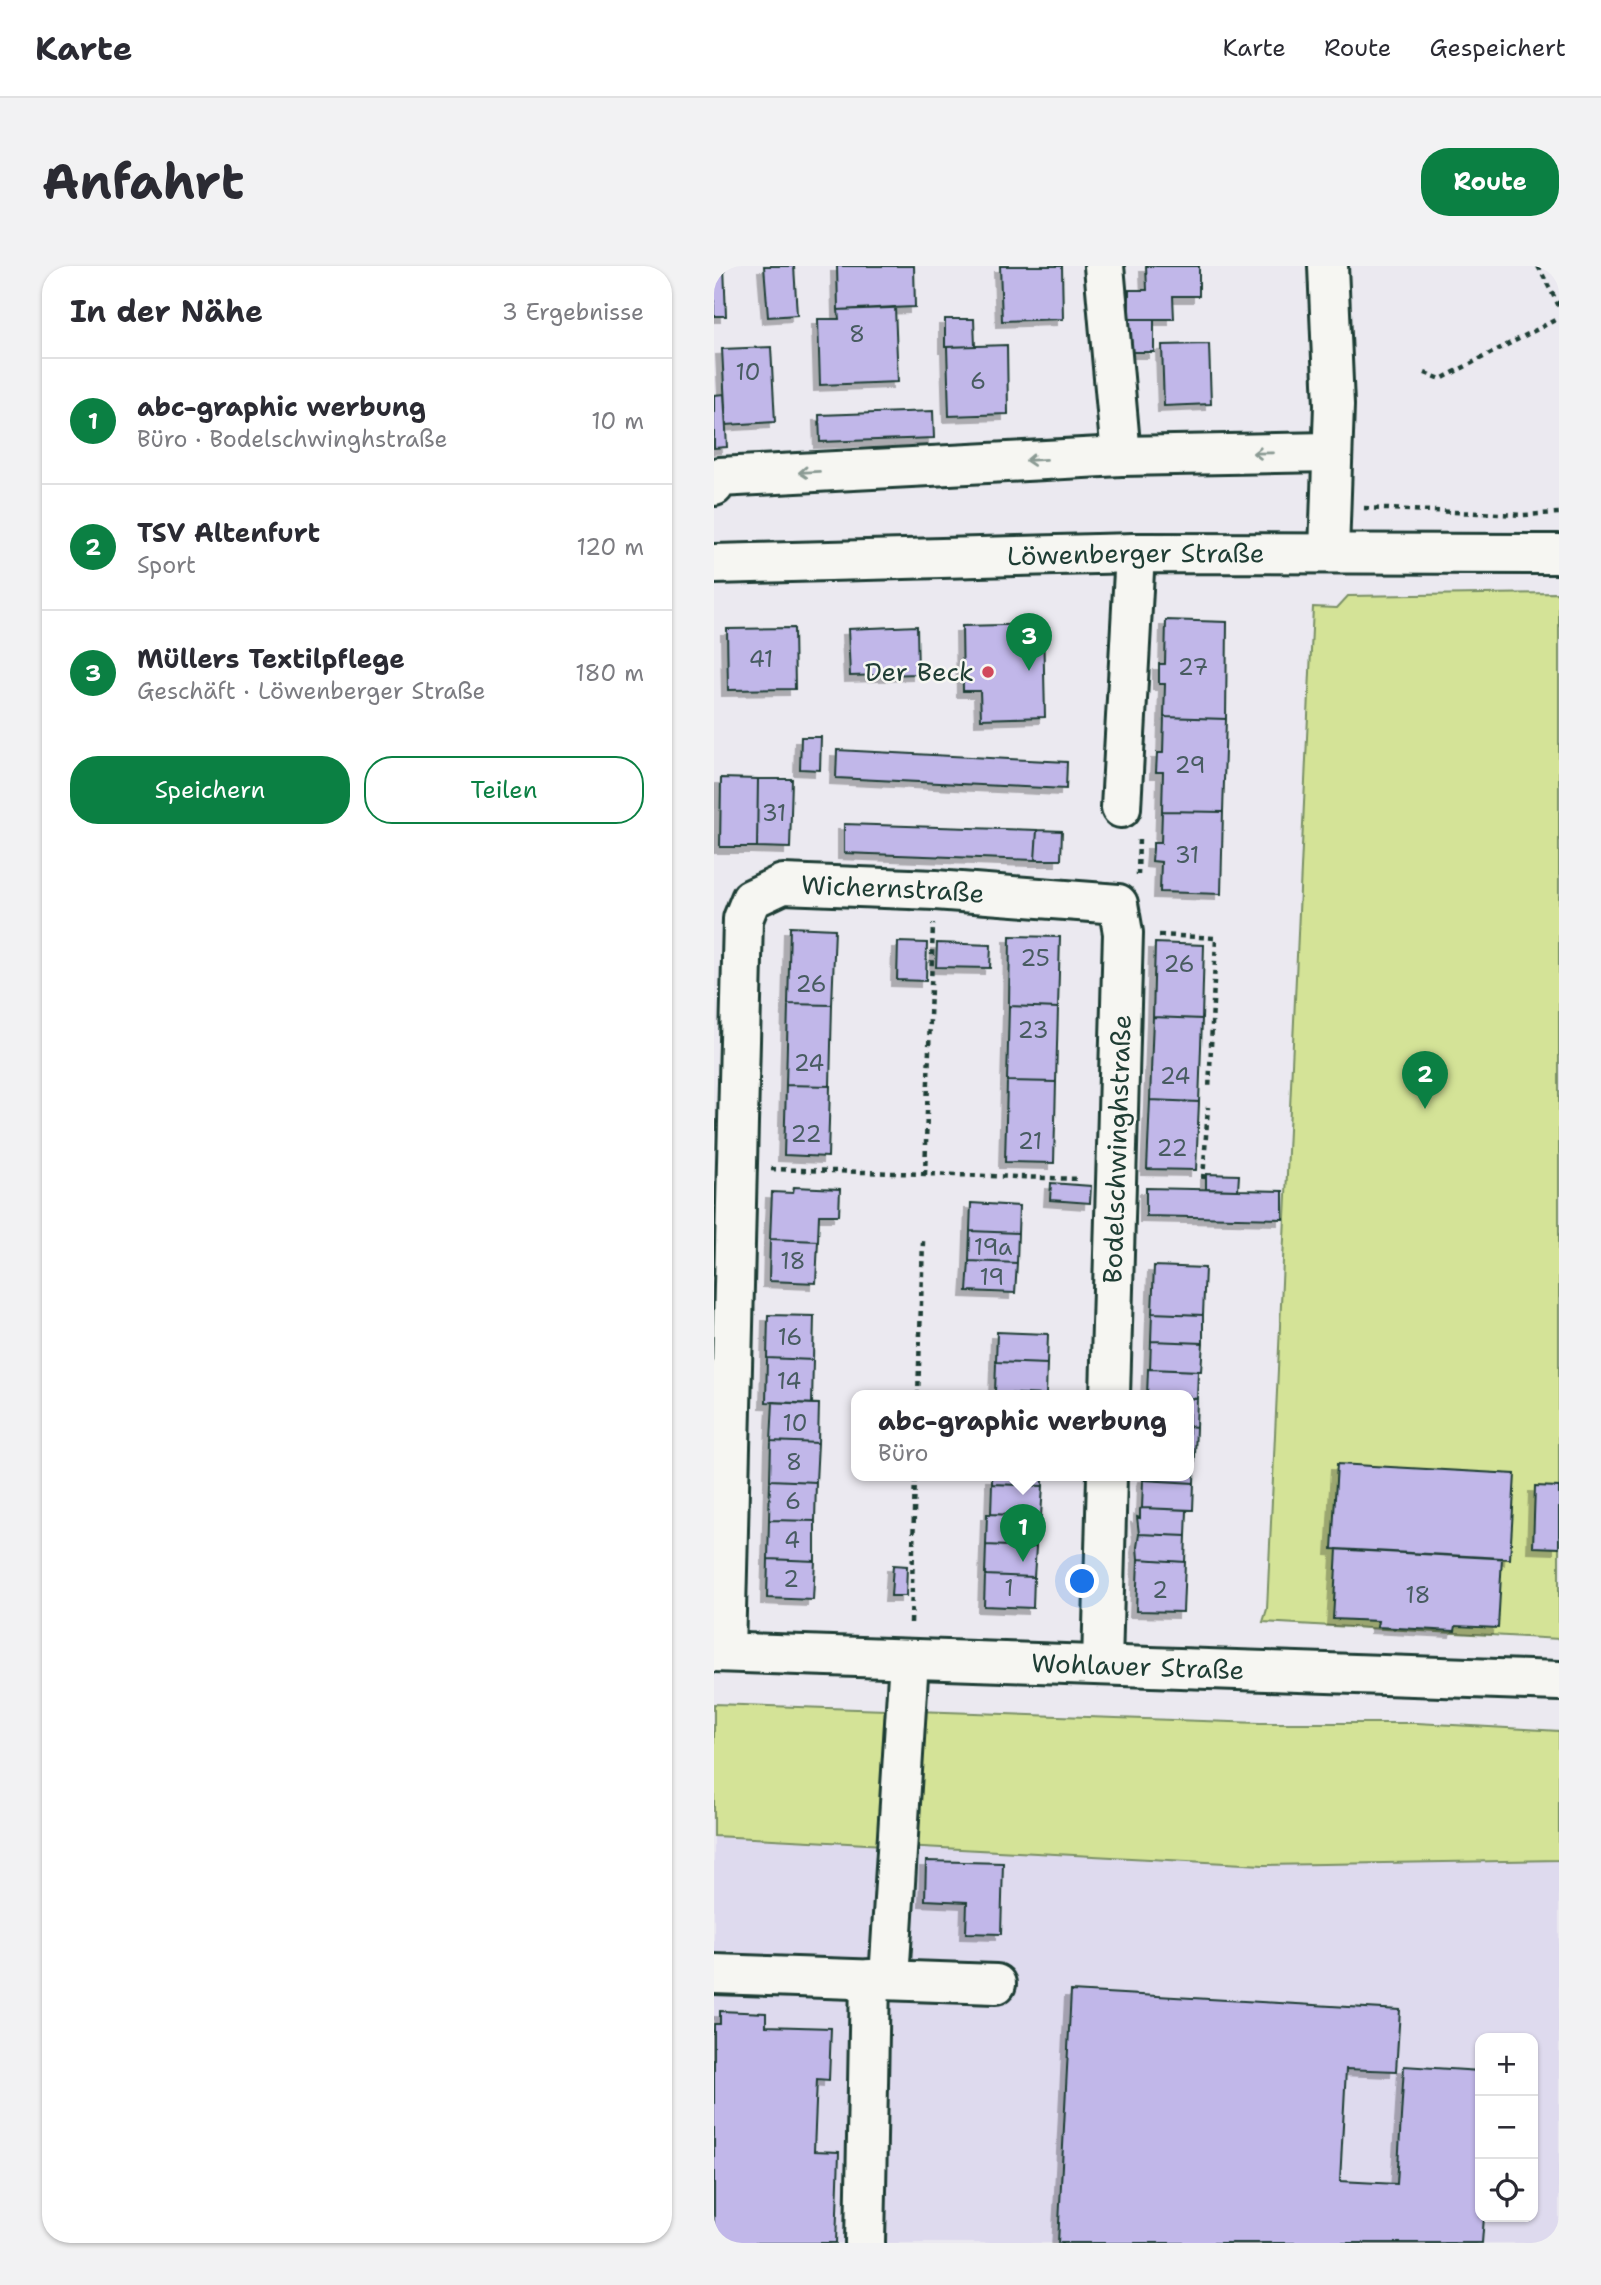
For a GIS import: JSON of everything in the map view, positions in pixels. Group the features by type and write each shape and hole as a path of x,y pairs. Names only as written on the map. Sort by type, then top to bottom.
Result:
{"street":[{"path":"1104,266 1121,456"},
{"path":"1328,266 1334,405 1329,552"},
{"path":"714,486 719,477 1121,456 1331,452"},
{"path":"1121,808 1135,553"},
{"name":"Löwenberger Straße","path":"714,564 1135,553 1559,554"},
{"name":"Wichernstraße","path":"720,1652 738,1167 743,919 751,899 783,884 934,890 1120,918"},
{"name":"Bodelschwinghstraße","path":"1110,1390 1120,918"},
{"path":"1102,1665 1107,1481"},
{"name":"Wohlauer Straße","path":"720,1652 1559,1681"},
{"path":"864,2243 879,1979 909,1659"},
{"path":"714,1974 996,1984"}],"path":[{"path":"1538,266 1559,306"},
{"path":"1425,373 1441,379 1559,318"},
{"path":"1331,507 1522,515 1559,513"},
{"path":"1121,808 1139,834 1138,878 1120,918 1216,938 1209,1090"},
{"path":"925,1175 934,890"},
{"path":"1203,1178 1208,1107"},
{"path":"738,1167 1116,1180"},
{"path":"918,1390 923,1241"},
{"path":"909,1659 915,1481"}],"shaded area":[{"path":"714,1836 1263,1865 1559,1860 1559,2243 714,2243"}],"green space":[{"path":"1559,593 1559,1639 1263,1622 1267,1609 1313,607 1337,608 1348,596"},
{"path":"714,1704 1260,1723 1417,1723 1559,1731 1559,1860 1263,1865 714,1836"}],"building":[{"path":"714,266 724,266 726,316 714,316"},
{"path":"764,266 794,266 797,315 768,317"},
{"path":"837,266 914,266 915,307 838,310"},
{"path":"1000,266 1062,266 1063,319 1002,321"},
{"path":"1146,266 1199,266 1199,296 1173,296 1174,319 1129,319 1129,290 1147,290"},
{"path":"895,307 898,382 820,385 818,319 839,319 838,310"},
{"path":"945,319 974,319 975,346 945,347"},
{"path":"1125,319 1154,319 1154,352 1125,352"},
{"path":"1209,344 1211,404 1164,406 1162,345"},
{"path":"1007,345 1008,414 949,416 947,347"},
{"path":"771,347 775,422 726,425 722,349"},
{"path":"724,394 727,447 714,448 714,395"},
{"path":"933,411 934,438 820,442 819,415"},
{"path":"1166,620 1227,622 1226,719 1164,717 1165,684 1159,684 1159,664 1165,664"},
{"path":"1043,624 1045,717 981,719 980,691 963,691 962,626"},
{"path":"917,626 918,674 850,676 848,629"},
{"path":"794,628 795,689 728,690 727,629"},
{"path":"1164,717 1226,719 1223,812 1162,811 1163,772 1156,772 1157,753 1163,753"},
{"path":"801,737 821,737 820,770 800,769"},
{"path":"837,750 1067,762 1066,789 836,778"},
{"path":"721,778 758,779 757,847 720,847"},
{"path":"758,779 792,779 790,848 757,847"},
{"path":"1162,811 1223,812 1221,894 1160,892 1161,862 1152,861 1153,843 1161,843"},
{"path":"844,824 1037,830 1035,860 844,853"},
{"path":"1037,830 1062,831 1061,860 1035,860"},
{"path":"790,927 835,929 832,1005 788,1004"},
{"path":"1010,936 1060,937 1058,1008 1009,1006"},
{"path":"898,942 927,943 926,981 897,980"},
{"path":"937,943 991,945 990,968 936,967"},
{"path":"1155,943 1204,945 1202,1019 1153,1017"},
{"path":"788,1004 832,1005 830,1086 786,1085"},
{"path":"1009,1006 1058,1008 1056,1082 1007,1081"},
{"path":"1153,1017 1202,1019 1199,1102 1150,1100"},
{"path":"1007,1081 1056,1082 1054,1163 1005,1162"},
{"path":"786,1085 830,1086 828,1157 784,1155"},
{"path":"1150,1100 1199,1102 1196,1170 1147,1169"},
{"path":"1206,1174 1239,1175 1238,1190 1206,1189"},
{"path":"1051,1183 1091,1186 1090,1203 1050,1200"},
{"path":"794,1187 840,1189 839,1215 819,1215 818,1241 770,1239 772,1192 793,1193"},
{"path":"1146,1188 1283,1191 1283,1219 1146,1216"},
{"path":"971,1203 1019,1206 1018,1233 970,1231"},
{"path":"970,1231 1018,1233 1017,1263 969,1261"},
{"path":"770,1239 818,1241 816,1283 769,1281"},
{"path":"969,1261 1017,1263 1015,1293 967,1291"},
{"path":"1154,1266 1205,1268 1203,1315 1152,1313"},
{"path":"1152,1313 1203,1315 1203,1343 1151,1341"},
{"path":"768,1315 814,1316 813,1360 767,1358"},
{"path":"997,1332 1048,1334 1047,1364 996,1362"},
{"path":"1151,1341 1203,1343 1201,1371 1150,1369"},
{"path":"767,1358 813,1360 812,1404 766,1402"},
{"path":"996,1362 1047,1364 1046,1390 995,1390"},
{"path":"1148,1369 1198,1371 1197,1399 1194,1399 1194,1390 1147,1390"},
{"path":"1194,1399 1197,1399 1194,1427"},
{"path":"773,1402 819,1404 818,1443 771,1441"},
{"path":"1194,1427 1196,1427 1194,1455"},
{"path":"771,1441 818,1443 816,1482 770,1480"},
{"path":"1194,1455 1195,1455 1194,1483 1160,1481 1194,1481"},
{"path":"1337,1464 1515,1474 1510,1559 1332,1549"},
{"path":"770,1480 816,1482 815,1521 769,1520"},
{"path":"992,1481 1043,1481 1043,1486 992,1484"},
{"path":"1143,1481 1194,1483 1193,1510 1142,1508"},
{"path":"992,1484 1043,1486 1041,1516 991,1514"},
{"path":"1535,1486 1559,1487 1559,1548 1533,1547"},
{"path":"1142,1508 1187,1510 1186,1536 1139,1534 1137,1517 1140,1518"},
{"path":"987,1514 1037,1516 1036,1547 986,1545"},
{"path":"769,1520 815,1521 815,1561 768,1559"},
{"path":"1139,1534 1186,1536 1185,1562 1138,1559"},
{"path":"986,1545 1036,1547 1034,1577 985,1575"},
{"path":"1337,1549 1502,1558 1498,1628 1456,1626 1455,1631 1377,1627 1378,1621 1333,1619"},
{"path":"768,1559 815,1561 813,1600 767,1598"},
{"path":"1138,1559 1185,1562 1183,1612 1136,1611"},
{"path":"893,1565 907,1566 906,1596 891,1596"},
{"path":"985,1575 1034,1577 1033,1608 984,1606"},
{"path":"926,1861 1003,1863 1001,1934 966,1933 967,1902 925,1900"},
{"path":"1071,1991 1400,2010 1396,2071 1346,2069 1340,2181 1397,2184 1404,2066 1475,2071 1475,2222 1484,2222 1482,2243 1058,2243"},
{"path":"720,2011 766,2013 766,2026 831,2028 829,2080 817,2079 814,2151 839,2152 836,2243 714,2243 714,2024 720,2024"}],"place":[{"name":"Müllers Textilpflege","path":"1029,671"},
{"name":"Der Beck","path":"988,672"},
{"name":"TSV Altenfurt","path":"1425,1109"},
{"name":"abc-graphic werbung","path":"1023,1562"}]}
